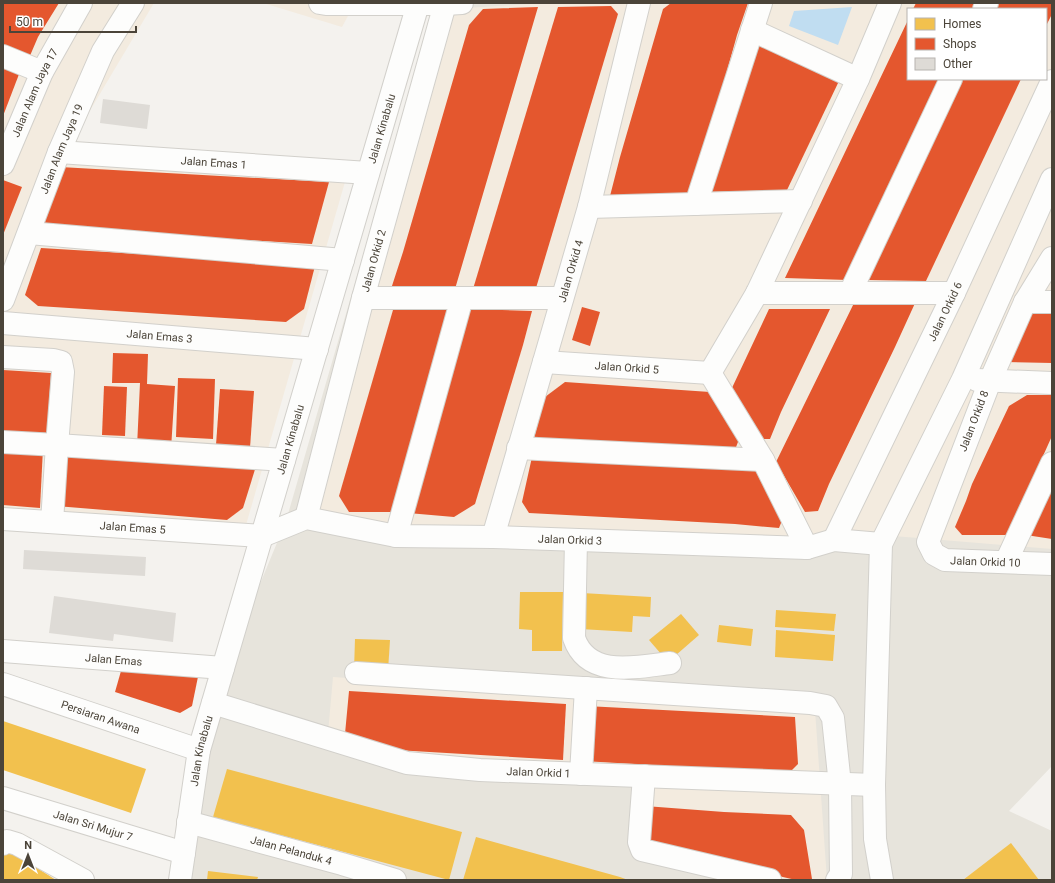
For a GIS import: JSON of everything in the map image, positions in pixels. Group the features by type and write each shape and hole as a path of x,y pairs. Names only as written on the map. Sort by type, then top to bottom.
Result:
{"street":[{"name":"Jalan Alam Jaya 17","path":"3,164 42,72 81,3"},
{"name":"Jalan Alam Jaya 19","path":"3,300 59,152 103,51 133,3"},
{"path":"324,3 453,4"},
{"name":"Jalan Orkid 4","path":"493,537 589,207 639,3"},
{"path":"696,204 761,3"},
{"path":"807,548 762,460 710,373 757,293 858,79 890,3"},
{"name":"Jalan Kinabalu","path":"180,880 199,750 418,4"},
{"name":"Jalan Orkid 2","path":"306,518 363,298 453,4"},
{"path":"752,30 858,79"},
{"path":"3,56 42,72"},
{"path":"850,294 951,80"},
{"name":"Jalan Orkid 6","path":"834,540 954,294 1052,81"},
{"name":"Jalan Emas 1","path":"59,152 368,173"},
{"path":"882,880 875,839 874,785 881,544 963,380 1052,179"},
{"path":"589,207 801,201"},
{"path":"29,233 343,260"},
{"path":"1025,241 1052,258"},
{"name":"Jalan Orkid 8","path":"928,542 990,381 1025,302 1052,258"},
{"path":"757,293 954,294"},
{"path":"363,298 562,298"},
{"path":"396,536 462,298"},
{"path":"1025,302 1052,302"},
{"name":"Jalan Emas 3","path":"3,323 317,349"},
{"path":"3,357 53,360 61,362 63,372 52,522"},
{"name":"Jalan Orkid 5","path":"544,362 710,373"},
{"path":"963,380 1052,383"},
{"path":"3,442 284,460"},
{"path":"518,448 762,460"},
{"path":"1006,562 1052,463"},
{"path":"262,536 306,518"},
{"name":"Jalan Orkid 3","path":"306,518 396,536 493,537 807,548 834,540 881,544"},
{"name":"Jalan Emas 5","path":"3,519 262,536"},
{"path":"576,540 574,638 577,646 590,660 601,665 632,667 670,663"},
{"name":"Jalan Orkid 10","path":"928,542 934,554 945,560 1052,564"},
{"name":"Jalan Emas","path":"3,651 224,668"},
{"path":"356,673 810,703 826,706 833,718 840,785 841,874 837,880"},
{"name":"Persiaran Awana","path":"3,684 199,750"},
{"path":"581,774 586,688"},
{"name":"Jalan Orkid 1","path":"213,703 406,763 480,770 840,785 874,785"},
{"path":"644,776 639,842 642,850 770,880"},
{"name":"Jalan Sri Mujur 7","path":"3,798 184,852"},
{"name":"Jalan Pelanduk 4","path":"188,822 341,872 395,880"},
{"path":"3,844 7,841 17,844 83,880"}],"shaded area":[{"path":"3,3 154,3 60,161 347,175 246,525 3,512"},
{"path":"263,3 355,3 342,27"},
{"path":"436,3 1052,3 1052,766 1009,811 1052,831 1052,880 171,880 187,761 286,521"},
{"path":"548,3 1052,3 1052,549 833,531 798,542 393,529 314,512 449,9"},
{"path":"333,677 815,710 827,880 788,880 636,844 640,772 408,758 328,733"}],"water":[{"path":"852,7 838,45 789,26 794,11"}],"building: Homes":[{"path":"520,592 563,592 562,651 532,651 532,630 519,629"},
{"path":"582,593 651,597 650,617 633,616 632,632 580,629"},
{"path":"776,610 836,614 834,631 775,627"},
{"path":"681,614 699,635 668,662 649,640"},
{"path":"719,625 753,629 751,646 717,642"},
{"path":"776,630 835,635 833,661 775,657"},
{"path":"355,639 390,640 388,671 354,670"},
{"path":"3,721 146,769 131,813 3,770"},
{"path":"227,769 462,832 449,880 213,817"},
{"path":"476,837 620,877 628,880 463,880"},
{"path":"1011,843 1039,880 963,880"},
{"path":"7,849 56,880 3,880 3,856"},
{"path":"208,871 258,877 257,880 207,880"}],"building: Shops":[{"path":"3,3 59,3 38,37 29,58 3,48"},
{"path":"671,3 748,3 737,35 693,193 610,196 663,9"},
{"path":"916,3 977,3 975,8 914,8"},
{"path":"996,3 1052,3 1052,14 1047,24 1047,8 994,8"},
{"path":"611,6 618,14 536,288 473,289 558,7"},
{"path":"538,7 455,289 391,289 469,25 483,9"},
{"path":"907,22 907,80 942,80 848,280 785,278"},
{"path":"760,43 839,81 787,190 707,192"},
{"path":"3,62 21,69 3,116"},
{"path":"960,80 1021,80 926,281 866,280"},
{"path":"60,167 329,182 312,244 40,227"},
{"path":"3,180 22,187 3,235"},
{"path":"41,248 315,266 304,309 286,322 38,306 25,295"},
{"path":"856,299 916,301 829,484 818,511 805,512 776,462"},
{"path":"582,307 600,312 590,346 572,340"},
{"path":"469,309 532,311 475,504 454,517 408,513"},
{"path":"769,309 830,309 781,412 770,439 760,439 731,390"},
{"path":"393,310 455,310 397,512 349,512 339,496"},
{"path":"1052,310 1052,363 1005,362 1031,311"},
{"path":"113,353 148,354 147,384 175,386 171,449 137,447 140,383 112,383"},
{"path":"3,370 51,373 47,433 3,431"},
{"path":"178,378 215,379 213,439 176,437"},
{"path":"565,382 710,392 739,439 735,450 534,438 545,397"},
{"path":"104,386 127,387 125,436 102,435"},
{"path":"220,389 254,391 250,448 216,445"},
{"path":"1027,395 1052,395 1052,436 1020,507 1006,535 962,535 955,527 972,484 1009,406"},
{"path":"3,446 43,448 40,508 3,505"},
{"path":"61,447 257,463 243,508 227,520 56,506"},
{"path":"532,457 759,469 783,518 779,528 735,524 529,513 522,502"},
{"path":"1052,479 1052,539 1026,535"},
{"path":"123,664 200,667 192,706 180,713 115,692"},
{"path":"349,691 566,704 563,760 396,750 345,734"},
{"path":"586,706 795,717 798,764 789,773 583,761"},
{"path":"645,806 791,815 804,830 812,879 796,880 643,842"}],"building: Other":[{"path":"103,99 150,105 147,129 100,123"},
{"path":"24,550 146,557 145,576 23,569"},
{"path":"54,596 176,613 173,642 114,634 113,641 49,633"}]}
